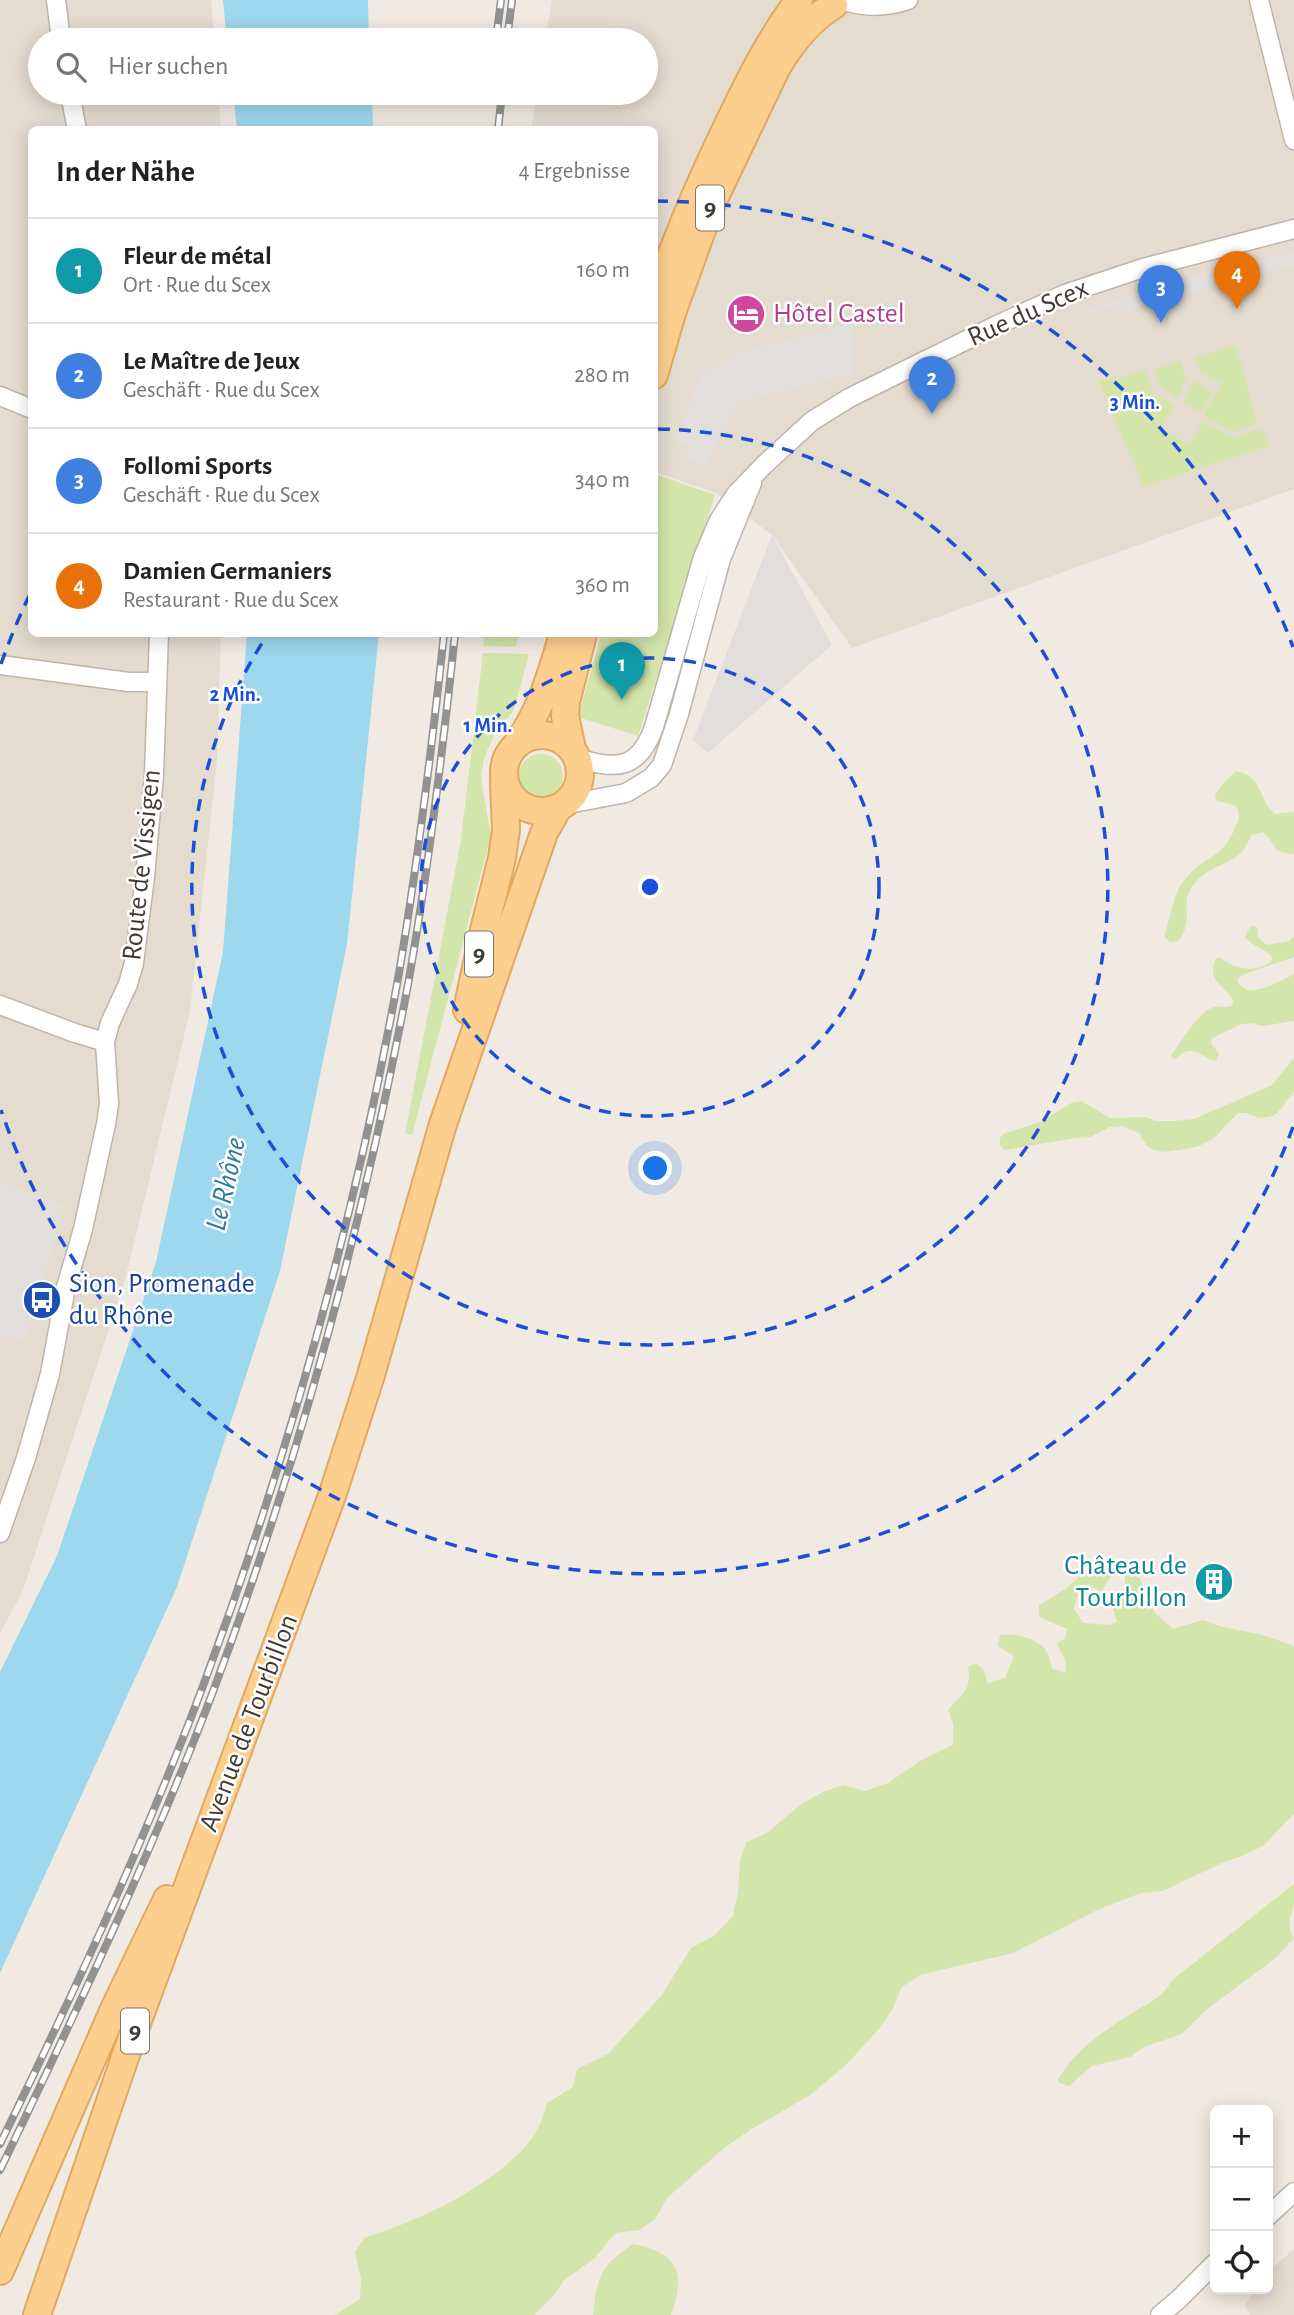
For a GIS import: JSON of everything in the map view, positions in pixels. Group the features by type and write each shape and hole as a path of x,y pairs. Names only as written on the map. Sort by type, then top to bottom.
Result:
{"main road":[{"name":"9","path":"658,293 698,188 732,116 769,46 799,0"},
{"name":"9","path":"658,361 701,230 754,115 787,50 806,26 838,2"},
{"path":"562,637 550,684 539,708 506,759 503,771 504,783 513,799 522,807 540,812 561,807 572,797 578,786 580,773 565,716 582,637"},
{"path":"517,744 532,736 543,735 559,739 574,753"},
{"name":"Avenue de Tourbillon","path":"443,1124 502,858 506,830 504,783"},
{"name":"Avenue de Tourbillon","path":"37,2315 132,2037 303,1577 352,1436 443,1124 544,833 561,807"},
{"path":"0,2271 114,2009 239,1749"}],"street":[{"path":"56,0 60,28"},
{"path":"838,2 878,7 908,0"},
{"path":"1259,0 1288,89 1294,140"},
{"path":"73,105 77,126"},
{"name":"Rue du Scex","path":"574,753 601,765 623,764 645,748 654,727 713,531 725,509 754,476 812,421 849,398 1024,312 1087,286 1143,268 1294,229"},
{"path":"0,396 28,407"},
{"name":"Rue du Scex","path":"561,807 626,793 651,778 662,765 679,715 721,559 754,476"},
{"name":"Route de Vissigen","path":"0,1533 26,1458 50,1374 66,1287 101,1154 109,1104 106,1042 110,1023 128,984 138,938 151,815 159,637"},
{"path":"0,666 129,682 157,682"},
{"path":"0,1005 106,1042"},
{"path":"1273,2211 1294,2192"},
{"path":"1160,2315 1210,2268"}],"shaded area":[{"path":"0,0 211,0 213,28 28,28 28,105 219,105 221,126 28,126 28,637 221,637 217,759 190,1011 125,1280 23,1590 0,1634"},
{"path":"552,0 1294,0 1294,489 852,648 772,535 718,494 658,473 658,126 532,126 535,105 658,105 658,28 547,28"},
{"path":"1294,252 1294,266 1118,312 1115,306 1090,315 1088,309 1192,277"},
{"path":"854,323 853,374 739,403 706,465 686,459 691,445 675,441 701,375 735,353"},
{"path":"772,535 832,645 708,753 693,740"},
{"path":"0,1181 64,1205 25,1343 0,1335"},
{"path":"1294,2249 1294,2315 1250,2315 1245,2305 1253,2294 1273,2294 1273,2268"}],"green space":[{"path":"1236,345 1257,424 1233,432 1203,415 1222,383 1201,373 1195,358"},
{"path":"1180,361 1186,378 1178,398 1162,388 1154,370"},
{"path":"1145,370 1155,395 1174,404 1161,429 1189,445 1203,421 1234,438 1256,429 1263,432 1270,446 1143,486 1099,381 1115,377 1118,379"},
{"path":"1195,380 1213,392 1201,412 1183,402"},
{"path":"658,475 715,495 638,736 578,717 600,637 658,637"},
{"path":"484,637 518,637 516,647 483,646"},
{"path":"483,653 529,654 514,710 496,731 484,758 481,778 491,836 412,1135 405,1134 461,840"},
{"path":"541,754 557,760 563,776 557,792 541,798 525,792 519,776 525,760"},
{"path":"1236,771 1256,783 1275,814 1294,812 1294,854 1277,849 1263,832 1251,835 1241,853 1202,876 1194,884 1187,898 1187,918 1183,933 1178,941 1171,942 1165,938 1165,934 1175,897 1182,884 1194,870 1221,850 1237,823 1238,809 1216,800 1215,795"},
{"path":"1255,926 1258,930 1257,937 1267,945 1289,941 1294,936 1294,957 1237,979 1241,986 1254,990 1294,974 1294,1021 1262,1026 1242,1024 1212,1038 1211,1043 1219,1054 1216,1061 1191,1051 1173,1059 1171,1056 1203,1014 1215,1007 1231,1006 1234,1001 1214,977 1213,966 1216,958 1246,969 1261,967 1273,959 1245,937 1250,927"},
{"path":"1294,1058 1294,1091 1280,1110 1273,1116 1259,1118 1238,1113 1213,1139 1197,1147 1165,1152 1153,1150 1139,1133 1121,1126 1110,1127 1090,1137 1005,1150 1000,1145 1003,1134 1040,1122 1073,1102 1081,1101 1110,1118 1146,1117 1155,1121 1194,1119 1272,1085"},
{"path":"1111,1560 1111,1576 1102,1591 1087,1586 1078,1593 1074,1609 1083,1623 1109,1625 1117,1622 1112,1607 1124,1588 1126,1569 1139,1577 1155,1613 1173,1629 1203,1620 1294,1646 1294,1814 1263,1846 1163,1891 1141,1893 1097,1910 1013,1953 920,1975 902,1987 892,2010 878,2030 846,2065 810,2095 723,2149 667,2198 656,2218 640,2230 615,2233 595,2258 564,2280 555,2294 534,2315 335,2315 360,2299 361,2279 355,2252 364,2238 430,2212 496,2174 529,2142 547,2103 573,2087 577,2069 608,2054 661,1996 691,1948 714,1936 733,1916 740,1860 747,1842 768,1832 800,1805 823,1792 843,1785 865,1791 888,1783 920,1761 953,1745 953,1724 948,1710 967,1687 968,1667 975,1663 983,1669 988,1683 1005,1678 1014,1656 998,1646 1000,1635 1033,1640 1048,1654 1052,1669 1066,1673 1065,1660 1057,1644 1065,1638 1067,1629 1039,1617 1039,1605 1067,1588 1095,1562"},
{"path":"1294,1884 1290,1924 1294,1938 1277,1957 1207,2009 1182,2034 1144,2047 1130,2057 1092,2066 1069,2086 1057,2082 1071,2061 1088,2044 1158,1997 1171,1981"},
{"path":"633,2244 660,2253 675,2267 678,2287 671,2315 593,2315 596,2291 602,2274 613,2259"}],"water":[{"path":"223,0 368,0 369,28 226,28"},
{"path":"234,105 372,105 373,126 237,126"},
{"name":"Le Rhône","path":"247,637 379,637 347,944 280,1271 177,1587 0,1973 0,1672 57,1556 156,1262 223,952"}],"railway":[{"path":"498,28 501,0"},
{"path":"508,28 512,0"},
{"path":"498,126 501,105"},
{"path":"0,2144 107,1918 157,1803 234,1599 291,1423 341,1244 382,1064 412,888 444,637"},
{"path":"0,2170 112,1932 190,1750 245,1602 302,1427 372,1160 409,979 435,806 455,637"}],"place":[{"name":"Damien Germaniers","path":"1237,309"},
{"name":"Hôtel Castel","path":"746,314"},
{"name":"Follomi Sports","path":"1161,323"},
{"name":"Le Maître de Jeux","path":"932,414"},
{"name":"Fleur de métal","path":"622,700"},
{"name":"Sion, Promenade du Rhône","path":"42,1300"},
{"name":"Château de Tourbillon","path":"1214,1582"}]}
